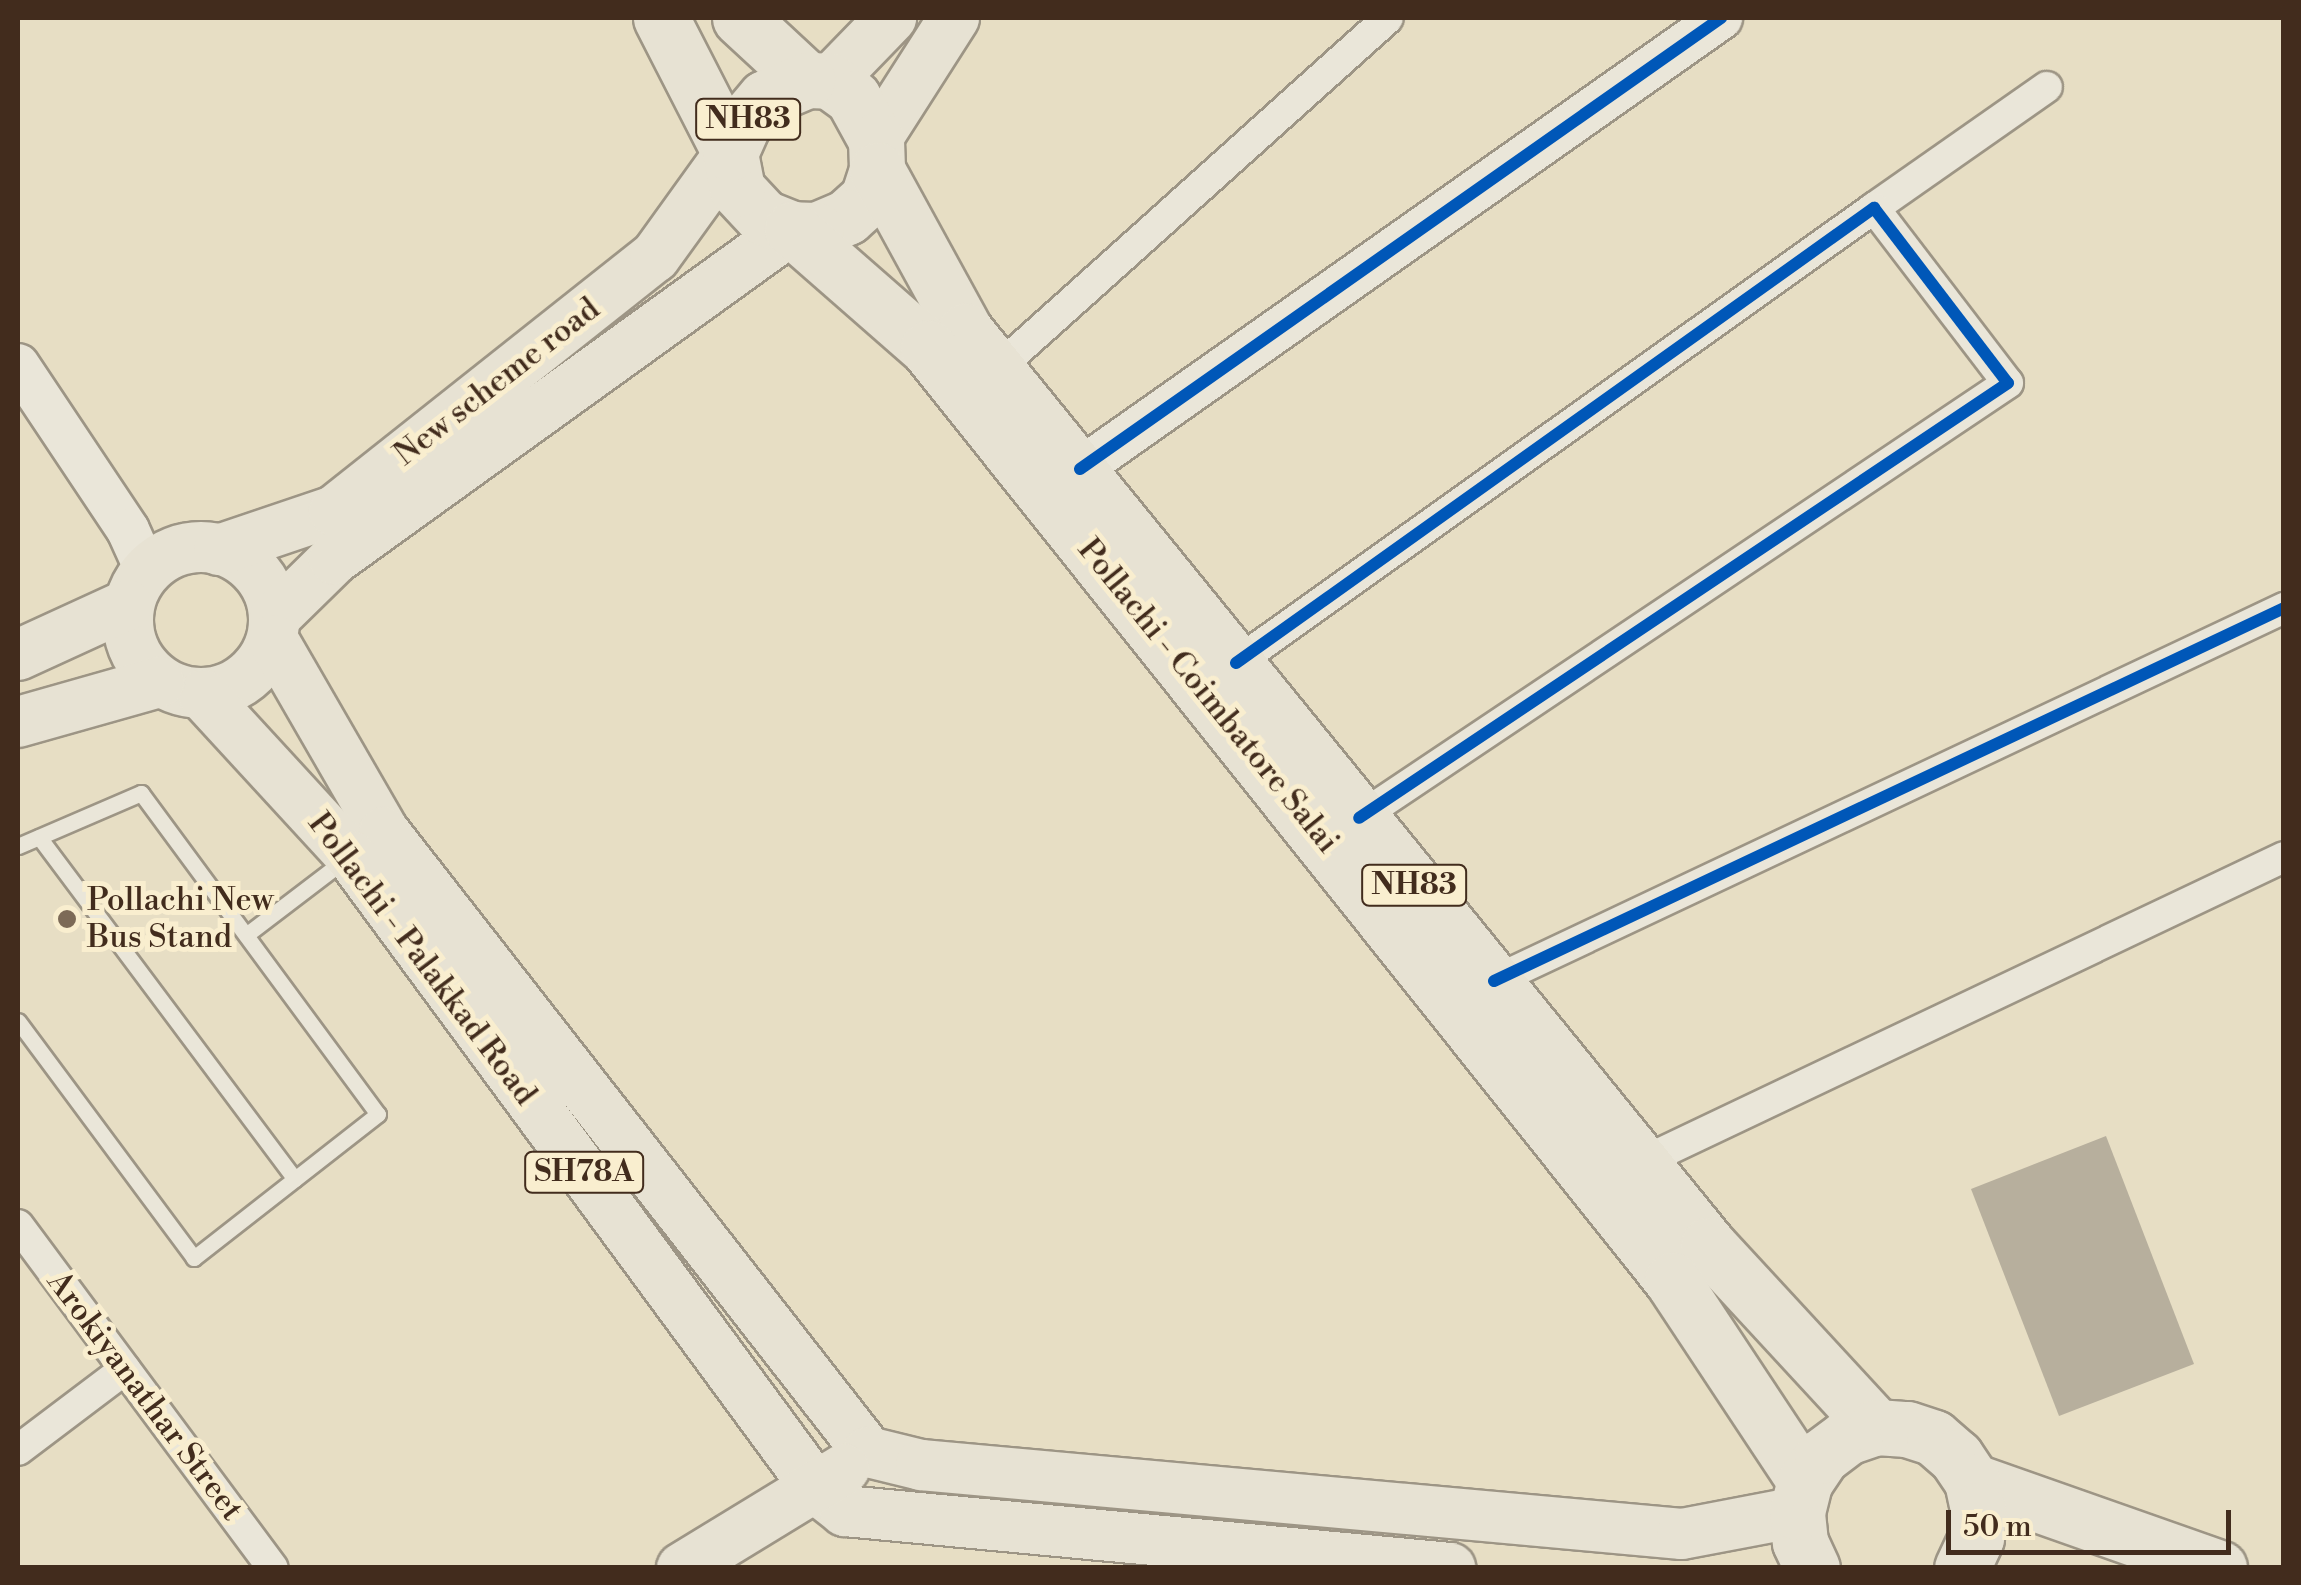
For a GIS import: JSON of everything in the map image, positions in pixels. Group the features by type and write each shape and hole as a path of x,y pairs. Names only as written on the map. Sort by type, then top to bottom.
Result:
{"highway":[{"name":"Pollachi - Coimbatore Salai","path":"662,18 730,153 737,189 763,217 792,230 928,348 1672,1280 1801,1497 1800,1542 1812,1568"},
{"name":"Pollachi - Coimbatore Salai","path":"740,18 819,81 852,98 959,322 1708,1245 1876,1428"},
{"name":"NH83","path":"730,153 744,124 766,98 819,81"},
{"path":"792,230 816,230 846,217 868,198 877,155"},
{"path":"1801,1497 1834,1446 1876,1428 1907,1428 1934,1438 1956,1457 1972,1482 1978,1510 1976,1538 1962,1568"},
{"path":"1972,1482 2219,1568"}],"main road":[{"path":"819,81 891,18"},
{"path":"877,155 954,18"},
{"name":"New scheme road","path":"219,550 334,511 655,257 730,153"},
{"name":"New scheme road","path":"274,628 334,559 792,230"},
{"path":"18,655 142,566 194,548 219,550 241,558 258,574 270,594 274,628 384,832 868,1452 922,1465 981,1471 1682,1534 1801,1497"},
{"name":"Pollachi - Palakkad Road","path":"142,566 130,641 141,664 181,688 350,856 817,1489 845,1510 1364,1564 1450,1568"},
{"path":"18,722 247,677 274,628"},
{"path":"682,1568 817,1489 868,1452"}],"street":[{"path":"998,370 1388,18"},
{"path":"1080,468 1721,18"},
{"path":"1236,663 2047,87"},
{"path":"1359,818 2008,382 1874,208"},
{"path":"18,366 142,566"},
{"path":"1494,981 2284,608"},
{"path":"1640,1162 2284,857"},
{"name":"Arokiyanathar Street","path":"18,1225 273,1568"},
{"path":"18,1450 125,1369"}],"lane":[{"path":"18,846 141,793 378,1114 194,1258 18,1022"},
{"path":"40,836 295,1179"},
{"path":"246,935 350,856"}],"building":[{"path":"2106,1136 2194,1364 2059,1416 1971,1189"}],"cycle path":[{"path":"1080,469 1721,18"},
{"path":"1236,663 1874,208 2008,383 1359,818"},
{"path":"1494,981 2284,608"}],"place":[{"name":"Pollachi New Bus Stand","path":"67,919"}]}
